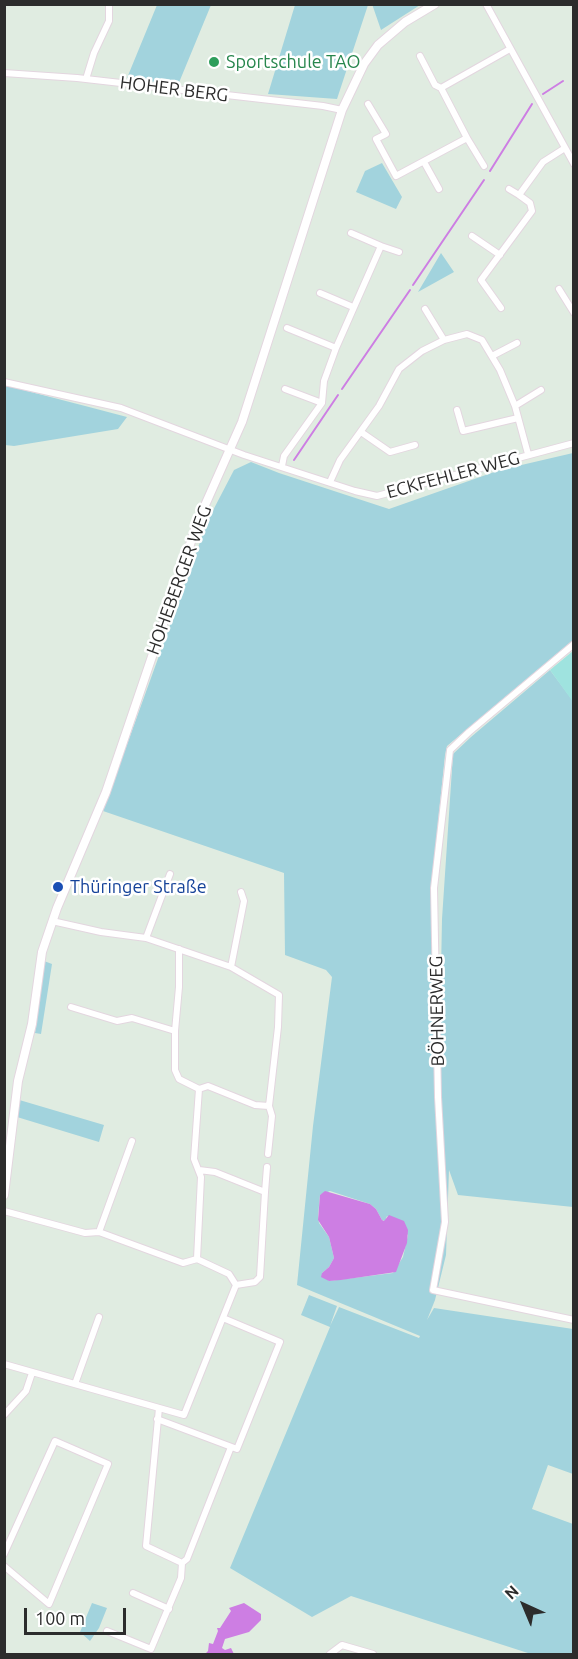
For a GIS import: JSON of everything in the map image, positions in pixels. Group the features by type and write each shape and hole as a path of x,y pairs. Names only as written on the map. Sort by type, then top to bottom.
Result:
{"street":[{"path":"86,79 108,21 109,4"},
{"name":"HOHEBERGER WEG","path":"4,1195 18,1080 32,1024 42,952 52,921 106,792 198,521 231,450 342,110 364,64 378,45 405,22 435,4"},
{"path":"486,4 573,164"},
{"path":"441,88 510,50"},
{"path":"420,56 435,85 441,88 483,166"},
{"name":"HOHER BERG","path":"4,73 86,79 342,110"},
{"path":"368,104 386,134 376,139 396,176 467,138"},
{"path":"519,195 543,162 565,148"},
{"path":"424,162 439,189"},
{"path":"501,308 481,280 532,211 530,202 509,189"},
{"path":"351,233 399,252"},
{"path":"472,236 500,255"},
{"path":"282,466 284,456 322,403 324,381 336,348 381,246"},
{"path":"559,289 573,313"},
{"path":"320,294 353,307"},
{"path":"425,309 444,340"},
{"path":"287,328 336,348"},
{"path":"330,482 340,460 379,406 399,369 422,351 444,340 467,334 482,339 492,356 515,406 528,454"},
{"path":"492,356 517,343"},
{"name":"ECKFEHLER WEG","path":"4,382 121,408 231,450 355,491 377,496 573,443"},
{"path":"285,389 322,403"},
{"path":"515,406 541,390"},
{"path":"457,410 463,431 518,418"},
{"path":"361,432 390,453 415,445"},
{"name":"BÖHNERWEG","path":"573,644 450,750 434,888 438,1097 445,1222 433,1290 573,1320"},
{"path":"146,938 170,874"},
{"path":"231,967 244,901 241,892"},
{"path":"52,921 101,932 146,938 180,949 231,967 279,995 278,1027 269,1106 272,1116 268,1154"},
{"path":"180,949 175,1031 175,1070 179,1079 199,1089 208,1086 255,1105 269,1106"},
{"path":"70,1007 117,1021 132,1018 175,1031"},
{"path":"196,1259 201,1177 194,1159 199,1089"},
{"path":"99,1232 132,1141"},
{"path":"236,1285 255,1282 260,1277 267,1167"},
{"path":"199,1170 215,1172 266,1192"},
{"path":"4,1211 85,1233 99,1232 183,1263 196,1259 229,1274 236,1285"},
{"path":"180,1427 236,1285"},
{"path":"75,1384 99,1317"},
{"path":"157,1419 237,1449 280,1342 224,1318"},
{"path":"4,1364 184,1415"},
{"path":"4,1415 27,1390 32,1373"},
{"path":"159,1408 146,1546 182,1563"},
{"path":"4,1554 55,1441 108,1464 49,1604 4,1566"},
{"path":"107,1631 151,1652 181,1578 182,1563 187,1559 231,1447"},
{"path":"133,1593 169,1608"},
{"path":"330,1654 342,1645 373,1654"}],"shaded area":[{"path":"372,4 420,4 420,5 381,30"},
{"path":"157,5 211,5 178,85 127,78"},
{"path":"295,5 368,5 337,99 268,94"},
{"path":"382,163 402,197 396,209 356,192 365,171"},
{"path":"441,253 454,272 418,292"},
{"path":"4,385 127,417 118,429 14,446 5,445"},
{"path":"573,453 573,640 447,746 431,890 434,995 441,972 442,919 453,754 550,670 574,702 573,1207 458,1195 449,1170 446,1255 435,1300 427,1320 434,1308 573,1329 573,1474 548,1465 532,1509 573,1524 573,1654 531,1654 351,1596 312,1617 230,1568 330,1327 301,1315 309,1295 337,1306 330,1326 339,1307 419,1338 420,1336 297,1285 313,1126 332,977 326,970 285,955 284,873 103,811 208,520 234,470 251,462 389,509 500,470","holes":["330,1191 370,1204 382,1220 385,1221 387,1216 408,1235 403,1257 393,1273 329,1281 322,1273 334,1258 329,1237 319,1223 320,1195"]},
{"path":"573,651 573,702 550,670"},
{"path":"44,961 52,964 41,1034 35,1033"},
{"path":"16,1099 104,1125 99,1142 17,1117"},
{"path":"325,1191 370,1204 384,1221 389,1215 404,1221 408,1230 407,1243 396,1272 329,1281 321,1277 334,1258 329,1237 318,1220 320,1195"},
{"path":"92,1603 107,1608 99,1628 90,1641 80,1632"},
{"path":"244,1603 261,1614 261,1620 249,1632 225,1639 222,1648 225,1650 231,1648 234,1654 205,1654 209,1643 213,1644 217,1628 220,1628 231,1611 229,1608"}],"waterway":[{"path":"543,94 563,81"},
{"path":"490,171 532,104"},
{"path":"413,285 484,180"},
{"path":"342,389 410,290"},
{"path":"294,460 338,395"}],"place":[{"name":"Sportschule TAO","path":"214,62"},
{"name":"Thüringer Straße","path":"58,887"}]}
